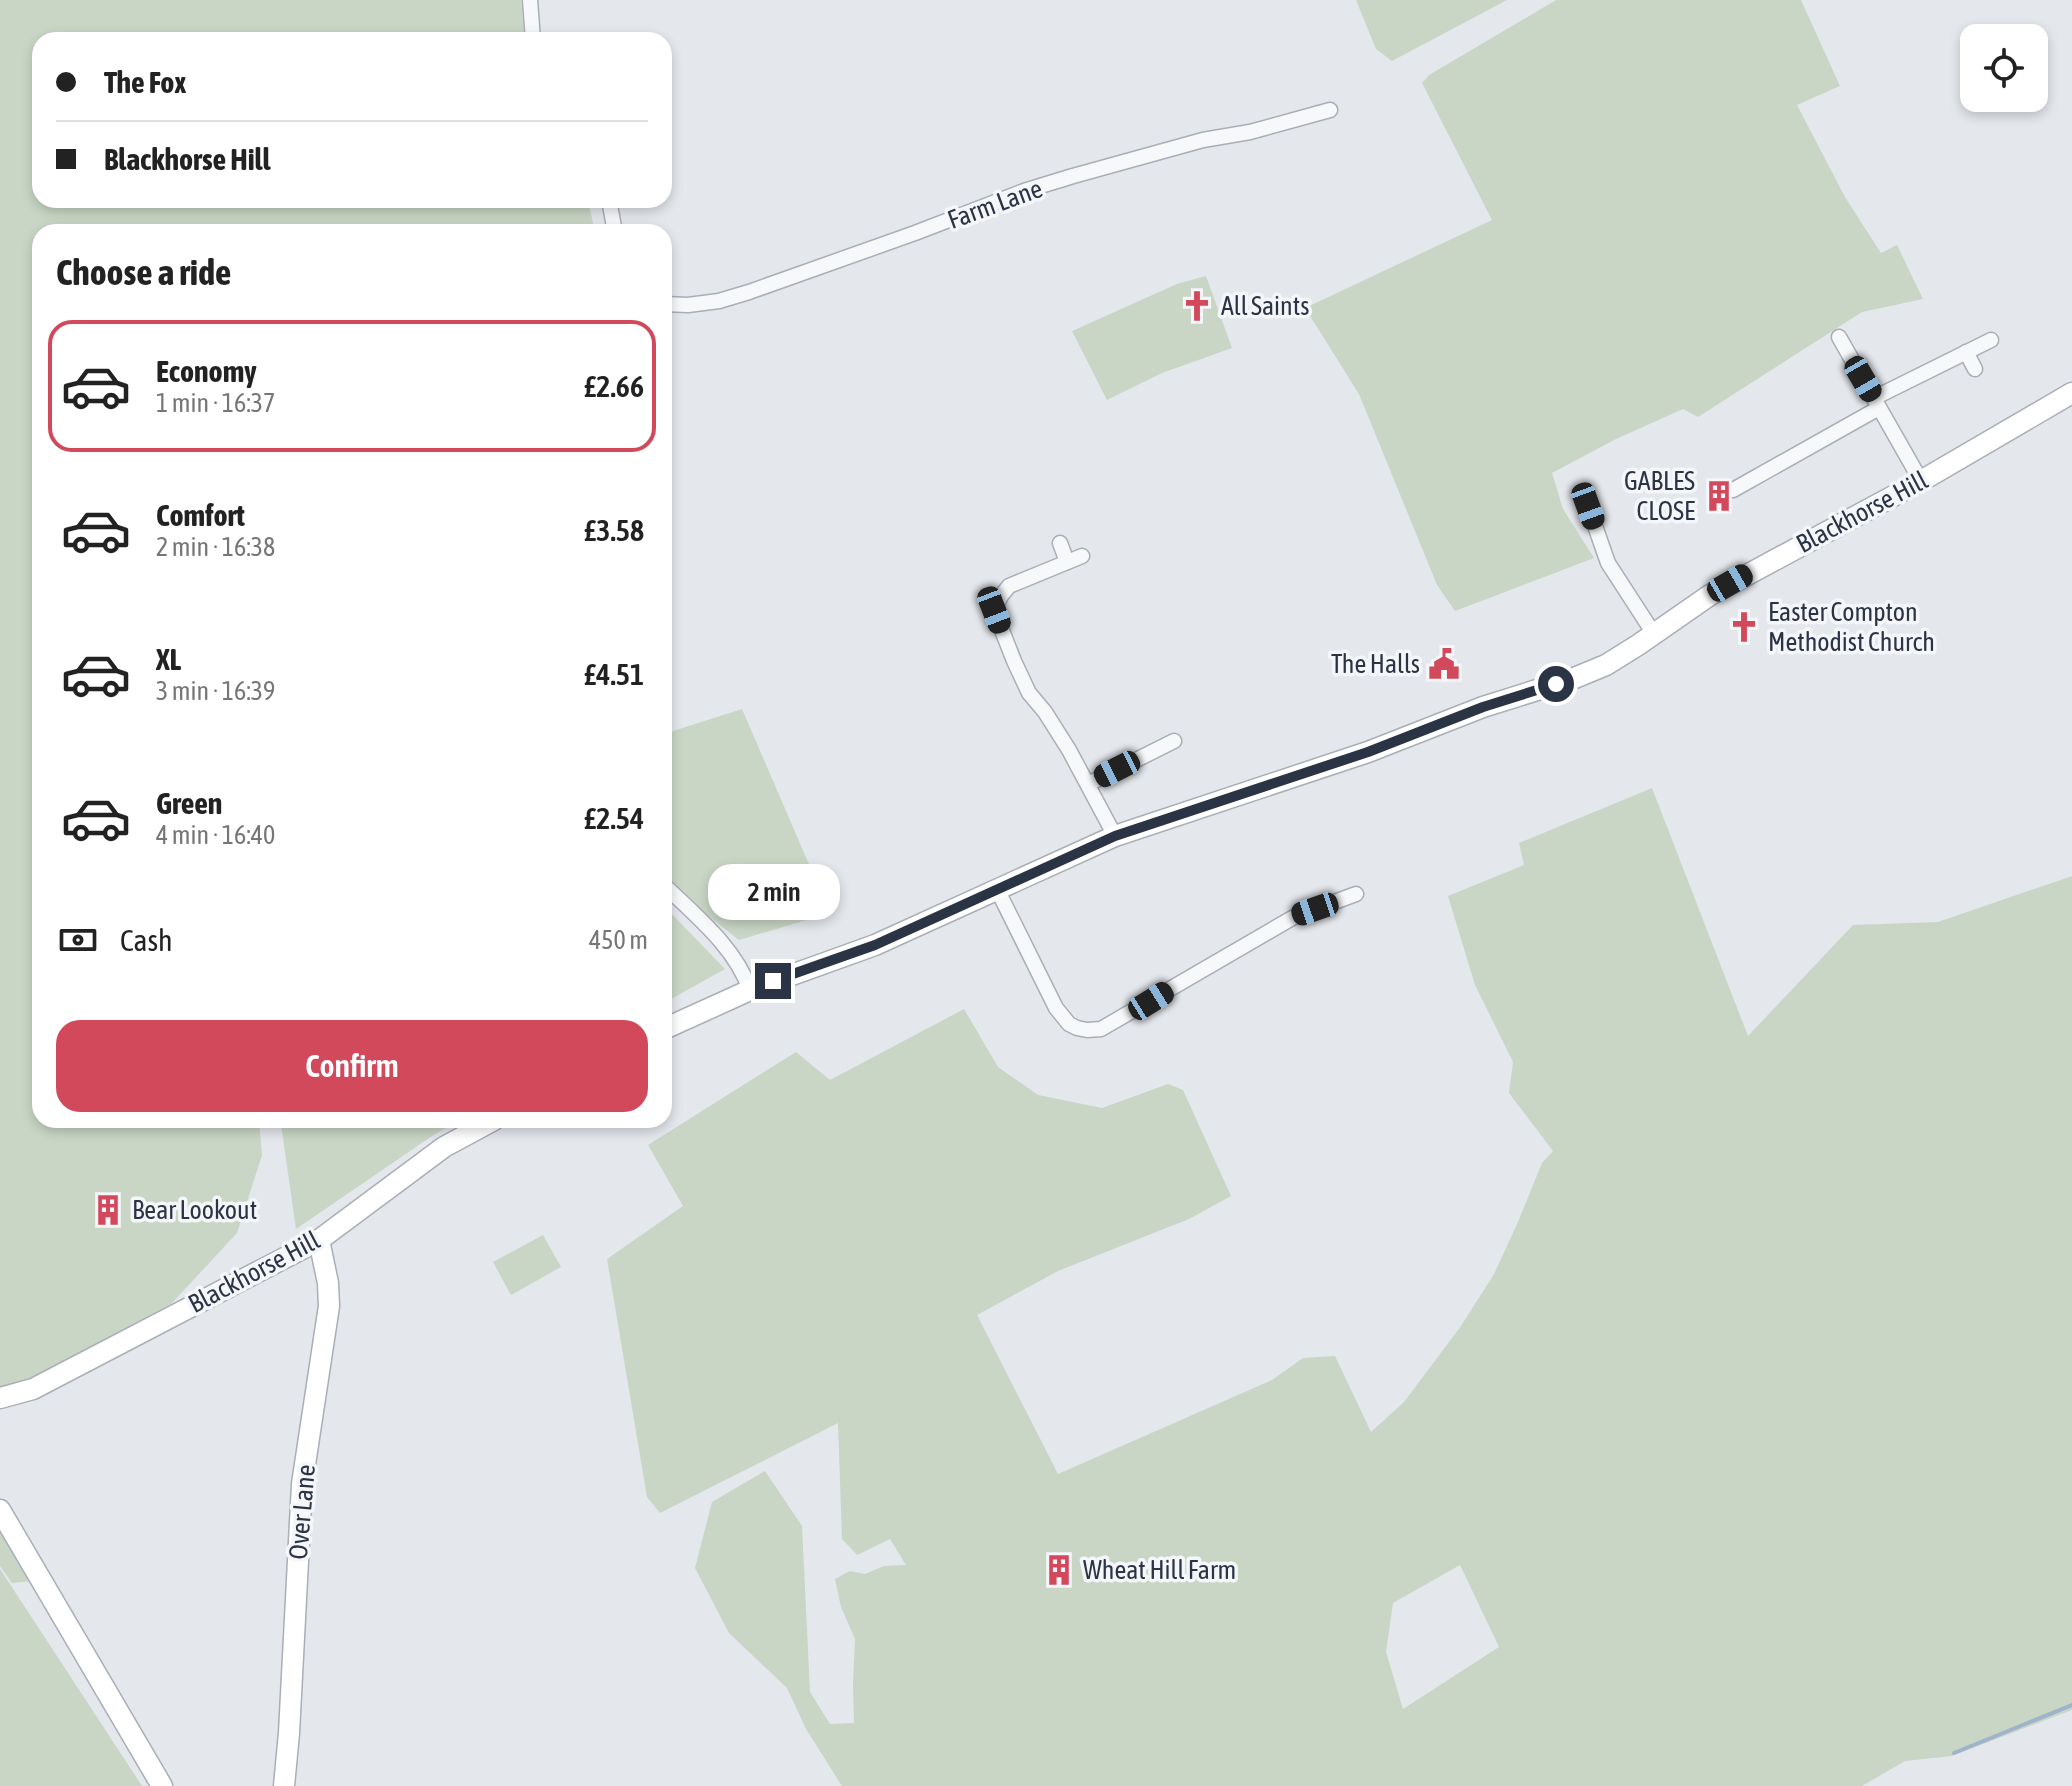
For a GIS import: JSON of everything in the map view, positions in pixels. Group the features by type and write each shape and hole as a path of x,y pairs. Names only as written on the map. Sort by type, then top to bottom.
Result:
{"main road":[{"name":"Blackhorse Hill","path":"672,1025 750,990 875,945 1115,836 1368,752 1495,702 1572,679 1606,665 1710,595 1921,481 2072,393"},
{"name":"Blackhorse Hill","path":"0,1398 33,1389 319,1240 444,1147 479,1128"},
{"name":"Over Lane","path":"284,1786 302,1484 329,1306 328,1283 319,1240"},
{"path":"0,1510 162,1786"}],"street":[{"path":"530,0 532,32"},
{"name":"Farm Lane","path":"672,304 719,301 915,233 1024,191 1203,140 1250,132 1330,110"},
{"path":"1839,337 1921,481"},
{"path":"1733,490 1877,403 1991,340"},
{"path":"1966,352 1975,369"},
{"path":"1588,506 1608,563 1654,634"},
{"path":"1060,543 1067,562"},
{"path":"1082,556 1009,586 994,610 1029,693 1053,725 1115,836"},
{"path":"1088,784 1174,741"},
{"path":"997,889 1056,1008 1069,1024 1087,1030 1101,1029 1294,917 1356,894"},
{"path":"672,893 705,924 740,966 750,990"}],"green space":[{"path":"0,0 521,0 524,32 32,32 32,208 590,208 593,224 32,224 32,1128 260,1128 262,1155 237,1233 171,1304 29,1380 0,1388"},
{"path":"1356,0 1507,0 1392,61 1376,49"},
{"path":"1556,0 1801,0 1840,86 1797,105 1845,197 1881,253 1897,245 1923,299 1862,312 1698,417 1683,409 1616,439 1552,473 1563,509 1594,558 1455,611 1437,585 1359,394 1305,308 1492,220 1422,83 1429,75"},
{"path":"1206,276 1232,348 1162,373 1107,400 1072,331 1177,284"},
{"path":"742,709 830,913 739,940 672,883 672,731"},
{"path":"1652,788 1748,1036 1853,925 1938,922 2072,876 2072,1710 1952,1756 1905,1761 1862,1786 842,1786 806,1729 787,1688 729,1633 695,1568 712,1502 765,1471 802,1526 810,1692 830,1724 854,1723 855,1639 841,1607 835,1579 850,1571 865,1574 884,1566 906,1565 890,1539 857,1555 842,1539 838,1423 660,1513 647,1497 607,1259 683,1206 648,1145 796,1052 830,1080 964,1009 998,1067 1038,1095 1102,1108 1168,1084 1183,1090 1231,1196 1189,1219 1058,1271 977,1315 1058,1474 1272,1380 1303,1358 1335,1356 1371,1432 1404,1402 1461,1326 1494,1274 1542,1163 1553,1151 1509,1093 1513,1062 1475,985 1448,896 1524,865 1519,843","holes":["1460,1565 1499,1647 1403,1709 1386,1652 1393,1603"]},
{"path":"672,914 725,969 672,999"},
{"path":"282,1128 446,1128 432,1136 296,1229"},
{"path":"543,1235 561,1267 511,1295 493,1262"},
{"path":"0,1527 32,1581 12,1583 0,1566"},
{"path":"0,1569 142,1786 0,1786"}],"waterway":[{"path":"1954,1753 2072,1705"}],"place":[{"name":"All Saints","path":"1197,306"},
{"name":"GABLES CLOSE","path":"1719,496"},
{"name":"Easter Compton Methodist Church","path":"1744,627"},
{"name":"The Halls","path":"1444,664"},
{"name":"Bear Lookout","path":"108,1210"},
{"name":"Wheat Hill Farm","path":"1059,1570"}],"route":[{"path":"773,981 875,945 1115,836 1368,752 1507,698 1556,684"}]}
